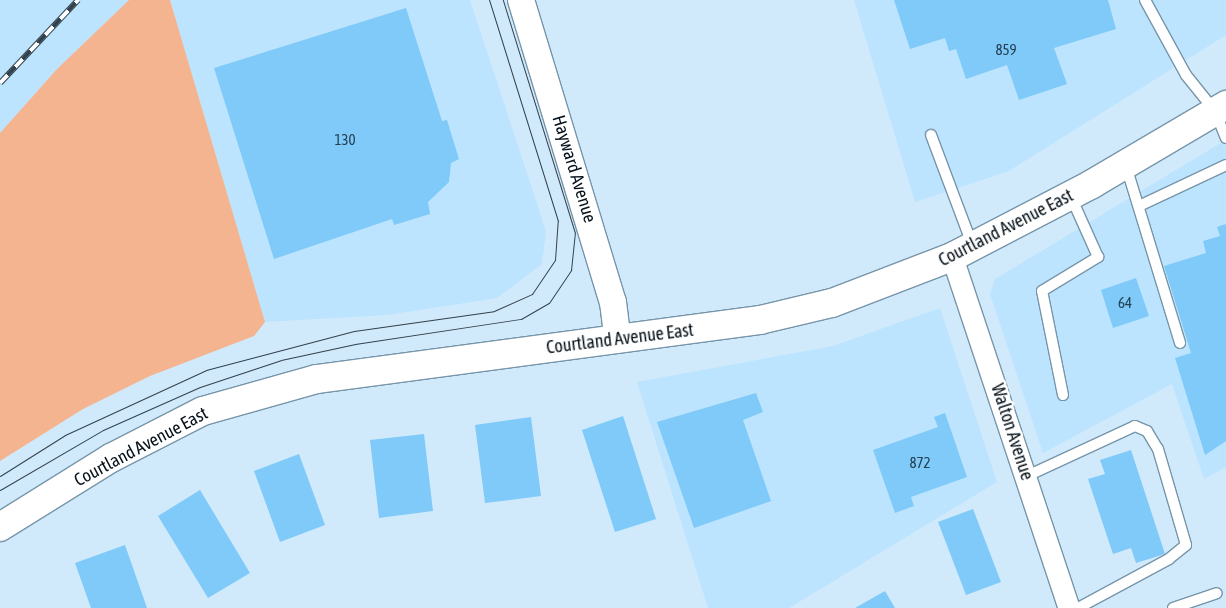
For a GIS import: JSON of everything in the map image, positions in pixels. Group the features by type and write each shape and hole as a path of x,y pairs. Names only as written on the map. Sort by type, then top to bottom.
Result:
{"main road":[{"name":"Courtland Avenue East","path":"0,527 111,458 203,412 353,372 618,340 760,320 832,303 962,251 1070,196 1220,108"}],"street":[{"name":"Hayward Avenue","path":"521,0 613,302 618,340"},
{"name":"Walton Avenue","path":"962,251 1027,476 1068,606"}],"lane":[{"path":"1145,0 1186,75 1220,108 1226,138"},
{"path":"931,135 962,251"},
{"path":"1125,165 1180,343"},
{"path":"1139,206 1226,165"},
{"path":"1063,395 1042,291 1098,258 1070,196"},
{"path":"1027,476 1135,426 1147,431 1158,450 1186,544 1152,569 1068,606"},
{"path":"1173,608 1217,593"}],"shaded area":[{"path":"0,0 129,0 57,69 0,133"},
{"path":"129,0 170,0 265,322 254,336 150,376 83,409 0,461 0,133 57,69"},
{"path":"170,0 470,0 546,231 542,264 497,298 388,315 265,322"},
{"path":"854,0 1226,0 1226,35 1009,171 915,202"},
{"path":"1226,140 1226,467 1204,479 1172,384 1043,453 990,294 995,279"},
{"path":"940,308 997,482 789,608 708,608 637,382 833,346"}],"building":[{"path":"894,0 1108,0 1116,29 1054,48 1067,84 1019,100 1007,65 966,79 956,49 949,51 945,38 910,49"},
{"path":"406,8 442,121 447,120 459,159 451,163 449,182 428,202 430,214 394,225 392,219 274,259 214,68"},
{"path":"1226,224 1226,441 1205,455 1175,358 1191,353 1164,266 1206,253 1203,241 1220,236 1217,227"},
{"path":"1136,278 1149,316 1113,328 1101,290"},
{"path":"756,393 763,412 743,420 771,501 694,528 657,422"},
{"path":"945,413 967,477 911,497 914,506 895,513 873,450 938,427 934,417"},
{"path":"623,416 656,519 615,532 582,430"},
{"path":"531,417 541,496 485,503 475,425"},
{"path":"424,434 433,511 379,518 370,440"},
{"path":"1131,450 1165,554 1136,563 1131,548 1113,554 1088,479 1105,474 1100,460"},
{"path":"299,454 325,525 280,542 254,471"},
{"path":"200,490 250,573 208,598 158,516"},
{"path":"973,509 1001,582 966,595 938,522"},
{"path":"125,545 147,608 91,608 75,563"},
{"path":"885,591 895,608 855,608"}],"tram line":[{"path":"0,476 65,435 206,370 354,331 494,311 532,294 555,260 558,221 489,0"},
{"path":"0,490 103,430 200,387 281,360 355,344 521,319 549,303 571,270 575,233 503,0"}],"railway":[{"path":"0,83 78,0"}]}
